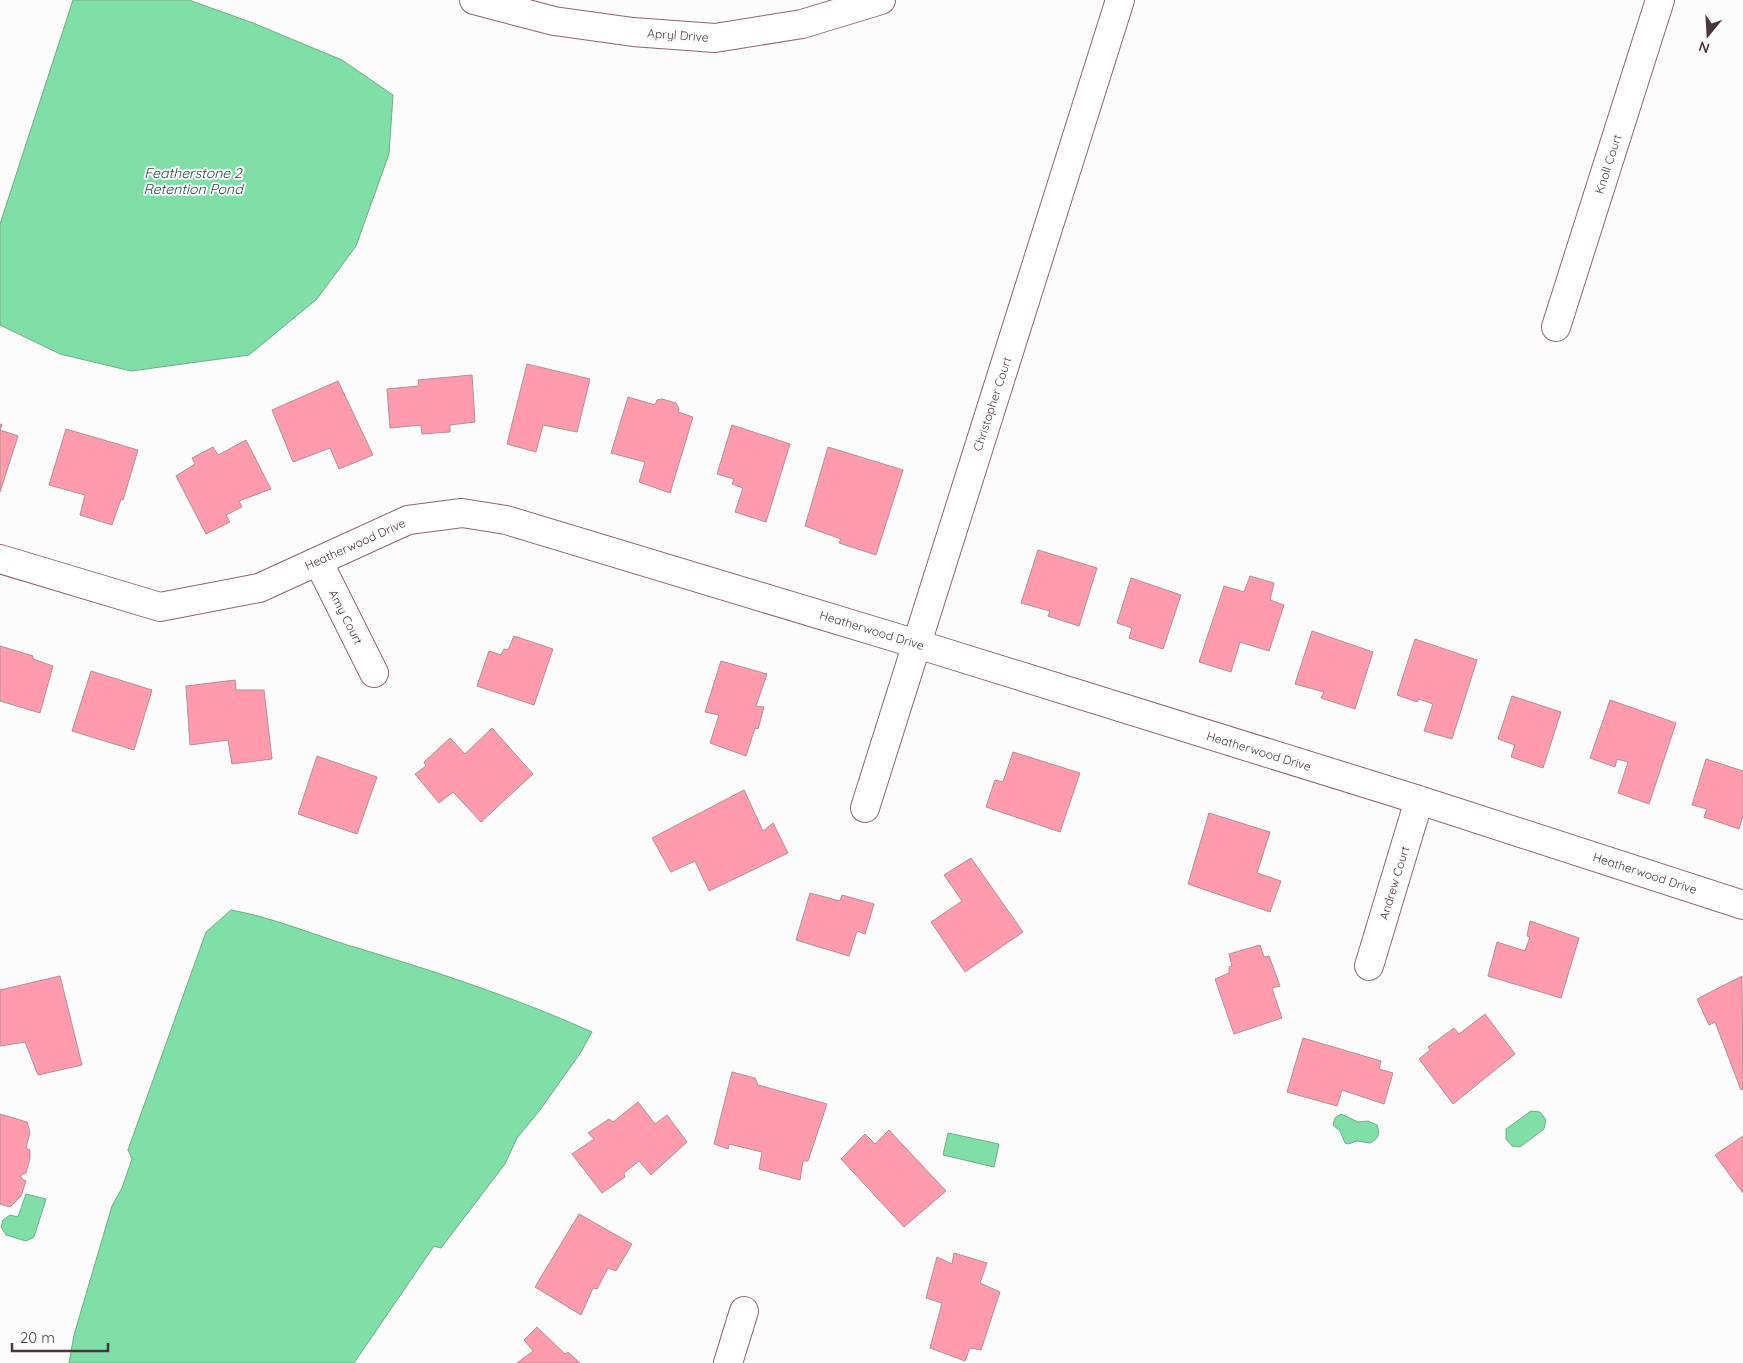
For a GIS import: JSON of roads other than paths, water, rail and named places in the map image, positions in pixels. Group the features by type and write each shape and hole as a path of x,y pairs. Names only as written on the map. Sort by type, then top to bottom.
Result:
{"street":[{"name":"Apryl Drive","path":"474,0 554,21 633,32 715,38 802,24 880,0"},
{"name":"Christopher Court","path":"865,808 1120,0"},
{"name":"Knoll Court","path":"1556,327 1660,0"},
{"name":"Heatherwood Drive","path":"0,559 160,607 260,588 408,520 462,513 506,520 917,644 1419,800 1743,905"},
{"name":"Amy Court","path":"318,561 374,673"},
{"name":"Andrew Court","path":"1369,966 1419,800"},
{"path":"728,1363 744,1311"}],"water":[{"name":"Featherstone 2 Retention Pond","path":"73,0 189,0 253,23 342,60 393,95 389,154 356,246 317,299 249,355 131,371 60,354 0,325 0,224"},
{"path":"231,910 274,921 407,963 531,1007 592,1032 581,1052 540,1110 517,1138 505,1164 441,1248 434,1246 354,1363 69,1363 74,1335 112,1206 122,1188 132,1159 128,1150 206,932"},
{"path":"1531,1111 1540,1112 1546,1120 1544,1129 1520,1147 1512,1146 1506,1139 1506,1129"},
{"path":"1341,1114 1358,1122 1368,1121 1377,1125 1377,1138 1370,1143 1357,1141 1345,1143 1340,1131 1333,1125 1335,1118"},
{"path":"948,1133 999,1144 994,1167 943,1155"},
{"path":"26,1194 46,1199 34,1237 26,1241 6,1235 1,1227 3,1220 10,1215 18,1217"}]}
